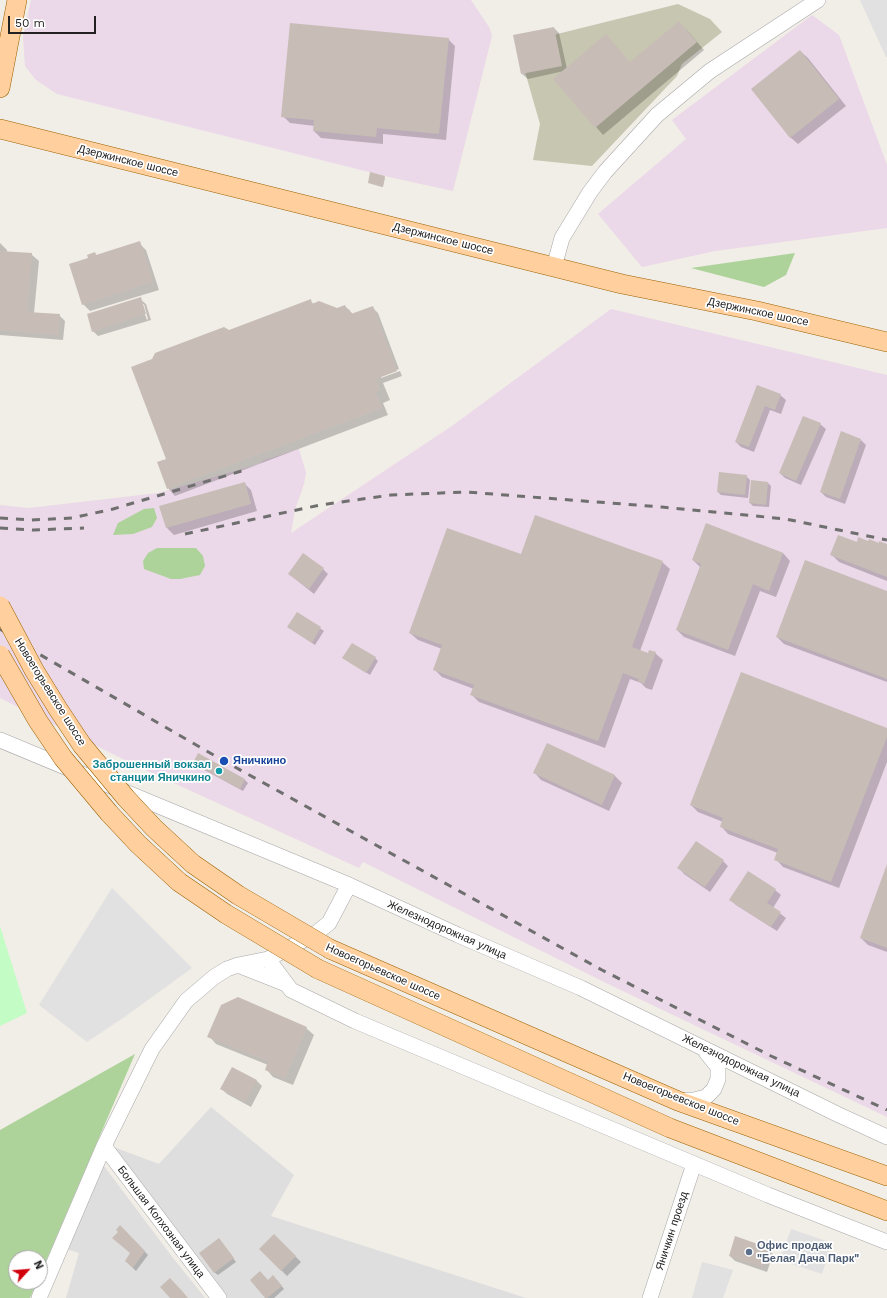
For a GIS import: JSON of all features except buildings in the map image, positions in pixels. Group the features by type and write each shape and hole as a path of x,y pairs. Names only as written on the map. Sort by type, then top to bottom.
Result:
{"main road":[{"path":"0,88 16,0"},
{"name":"Дзержинское шоссе","path":"0,129 622,284 810,323 887,342"},
{"name":"Новоегорьевское шоссе","path":"0,606 34,670 82,745 126,798 154,828 193,864 238,895 330,949 678,1101 887,1176"},
{"name":"Новоегорьевское шоссе","path":"0,655 38,721 63,758 109,813 138,844 179,882 226,914 318,969 670,1128 887,1211"}],"street":[{"path":"554,267 562,238 590,192 605,172 657,115 710,71 818,0"},
{"name":"Железнодорожная улица","path":"0,740 349,885 458,935 581,988 887,1137"},
{"path":"39,1298 104,1146 152,1049 186,1001 214,977 226,969 268,959 315,934 329,922 349,885"},
{"path":"268,959 291,990 355,1021 768,1195 887,1242"},
{"path":"238,965 286,984"},
{"path":"678,1101 694,1100 706,1096 714,1089 718,1079 718,1067 711,1056 700,1046"},
{"name":"Большая Колхозная улица","path":"104,1146 218,1298"},
{"name":"Яничкин проезд","path":"650,1298 694,1164"}],"shaded area":[{"path":"31,0 471,0 489,27 492,36 453,191 389,177 57,94 36,80 25,66 23,36"},
{"path":"860,0 887,0 887,57 886,57"},
{"path":"678,4 710,19 722,32 682,64 677,76 592,166 533,160 540,124 517,44"},
{"path":"812,15 839,35 887,165 887,228 715,251 642,267 598,214 686,139 672,120"},
{"path":"611,309 887,375 887,1117 604,982 363,862 359,868 139,767 0,698 0,505 29,508 158,493 259,464 264,460 299,449 306,473 304,484 295,510 291,533 452,426"},
{"path":"112,888 192,968 87,1042 39,1005"},
{"path":"211,1107 294,1175 271,1216 526,1298 225,1298 111,1146 159,1164"},
{"path":"101,1162 205,1298 66,1298 79,1253 63,1248"},
{"path":"791,1229 832,1243 822,1274 780,1260"},
{"path":"702,1262 733,1270 723,1298 692,1298"}],"green space":[{"path":"795,253 786,275 764,287 691,268"},
{"path":"154,508 157,518 152,527 133,534 113,535 118,523 144,509"},
{"path":"157,548 196,548 203,556 205,566 200,575 180,579 171,579 144,569 143,561 148,553"},
{"path":"0,926 27,1013 0,1026"},
{"path":"135,1054 48,1256 48,1250 8,1250 8,1290 34,1290 30,1298 0,1298 0,1130"}],"railway":[{"path":"0,518 31,520 72,518 113,509 245,470"},
{"path":"185,534 320,505 391,495 466,492 662,507 786,519 887,540"},
{"path":"0,528 34,530 84,528"},
{"path":"0,629 39,654 224,761 602,970 771,1056 887,1110"}],"place":[{"name":"Яничкино","path":"224,761"},
{"name":"Заброшенный вокзал станции Яничкино","path":"219,771"},
{"name":"Офис продаж \"Белая Дача Парк\"","path":"749,1252"}]}
